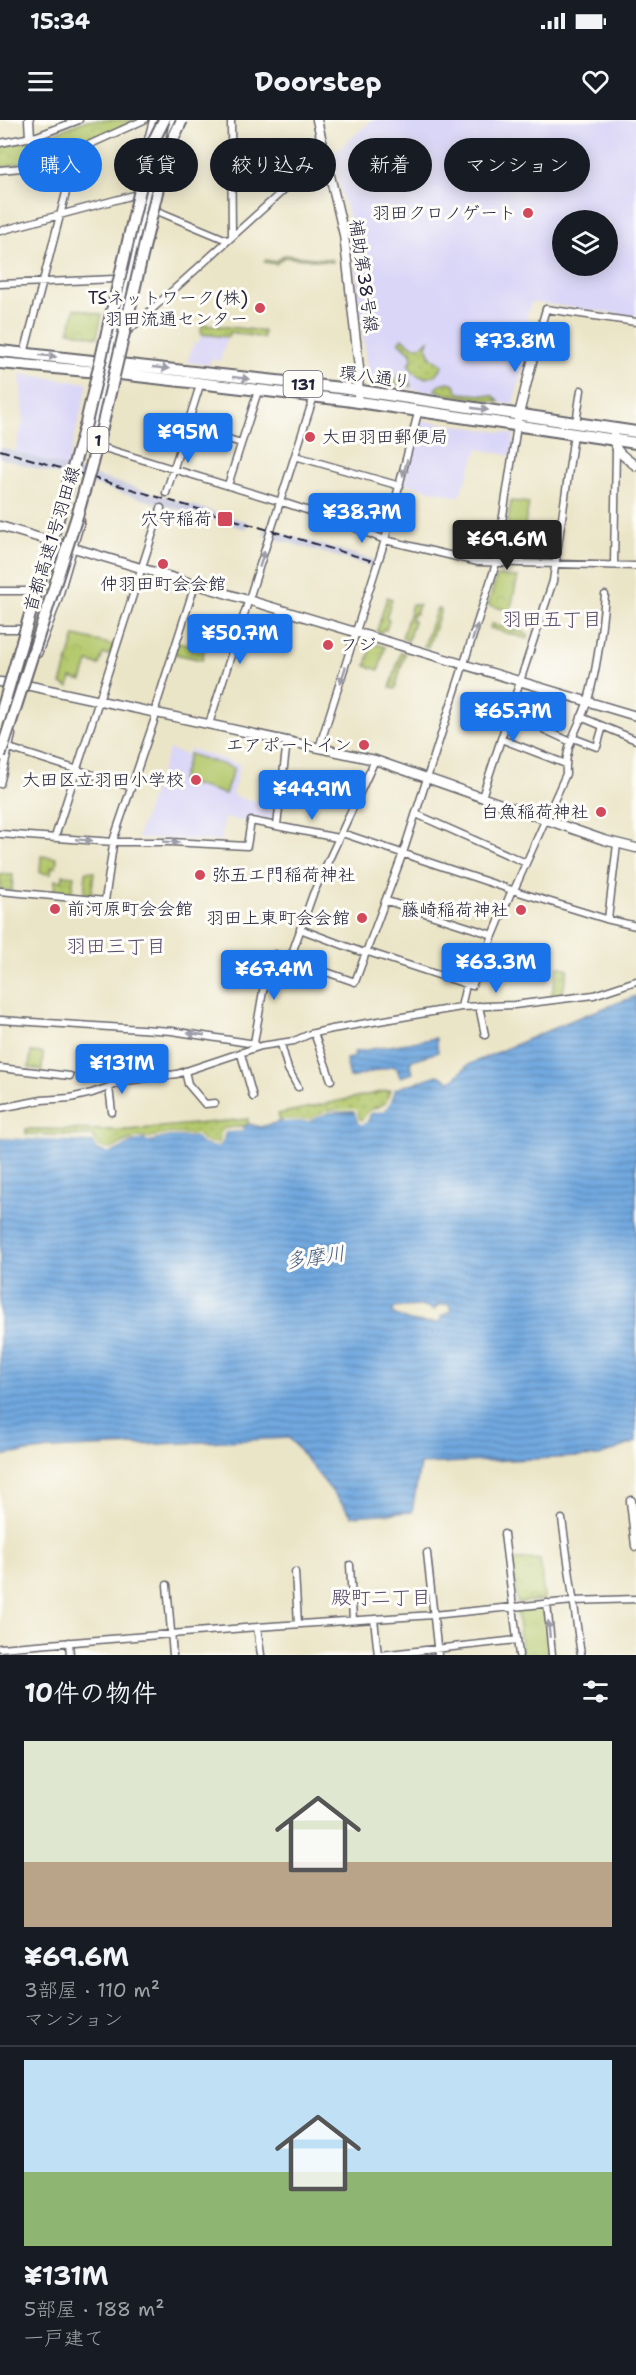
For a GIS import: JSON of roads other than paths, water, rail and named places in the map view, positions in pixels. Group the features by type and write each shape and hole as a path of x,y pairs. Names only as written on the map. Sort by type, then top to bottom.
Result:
{"highway":[{"path":"28,666 94,425 158,144 166,120"},
{"name":"首都高速1号羽田線","path":"0,717 14,663 81,444 146,168 154,140 166,120"},
{"path":"146,200 161,159 180,120"},
{"name":"首都高速1号羽田線","path":"0,756 78,513 105,415 162,171 180,120"},
{"name":"環八通り","path":"0,351 200,385 314,396 412,399 575,429 636,443"},
{"name":"環八通り","path":"0,363 108,368 358,396 419,411 518,420"},
{"path":"14,663 46,582 94,425"},
{"name":"環八通り","path":"615,439 636,432"}],"street":[{"path":"29,120 30,137"},
{"path":"0,143 56,130 79,120"},
{"path":"102,139 144,120"},
{"path":"128,331 146,200 153,120"},
{"path":"0,784 26,685 58,600 101,447 114,279 146,200 173,120"},
{"path":"229,238 231,120"},
{"name":"補助第38号線","path":"316,120 321,138"},
{"path":"0,170 18,168"},
{"path":"24,354 66,192"},
{"path":"73,466 108,368 128,331 281,192"},
{"name":"補助第38号線","path":"334,192 344,235 359,368 358,396"},
{"path":"0,231 60,215 146,200 229,238"},
{"path":"0,284 114,279"},
{"path":"254,1043 263,991 275,954 355,982 364,952 387,901 465,665 496,563 518,420 546,309 636,322"},
{"path":"166,493 200,385"},
{"path":"482,797 553,581 580,390"},
{"path":"228,485 258,391"},
{"path":"209,724 314,396"},
{"path":"320,748 357,633 400,486 419,411 417,403 412,399"},
{"path":"187,426 241,443"},
{"path":"615,439 636,466"},
{"path":"614,566 615,439"},
{"path":"101,447 281,501 385,540 478,562 636,566"},
{"path":"295,456 400,486"},
{"path":"0,707 3,682 67,482"},
{"path":"55,837 161,508"},
{"path":"0,526 636,716"},
{"path":"0,591 32,591"},
{"path":"0,891 105,901 114,842 193,591"},
{"path":"300,929 472,986 566,774 565,756 588,702 597,657 605,595"},
{"path":"0,629 21,629"},
{"path":"3,682 99,700 375,760 617,844 636,848"},
{"path":"556,693 545,730 597,747 603,726"},
{"path":"581,717 636,740"},
{"path":"501,739 566,764"},
{"path":"277,825 287,741"},
{"path":"0,748 9,747 131,787"},
{"path":"290,959 300,929 340,835 375,760"},
{"path":"416,814 526,863"},
{"path":"0,834 114,842 247,846 251,821 340,835 403,853 608,920 636,926"},
{"path":"608,920 617,844"},
{"path":"387,901 493,935"},
{"path":"0,1108 42,1100 70,1098 126,1081 157,1078 261,1046 281,1044 314,1032 461,1007 514,1005 594,995 636,981"},
{"path":"461,1007 466,985"},
{"path":"479,1006 485,1035"},
{"path":"0,1020 172,1031 261,1046"},
{"path":"314,1032 332,1080"},
{"path":"281,1044 288,1069 298,1088"},
{"path":"241,1054 254,1097"},
{"path":"0,1068 70,1076"},
{"path":"185,1071 188,1084 205,1104 215,1103"},
{"path":"109,1087 112,1112"},
{"path":"631,1501 636,1546"},
{"path":"562,1519 581,1655"},
{"path":"504,1533 519,1655"},
{"path":"428,1553 438,1655"},
{"path":"350,1565 353,1620"},
{"path":"295,1572 298,1624"},
{"path":"167,1586 173,1655"},
{"path":"0,1651 69,1642 434,1616 573,1600 636,1599"},
{"path":"547,1603 552,1655"},
{"path":"374,1619 379,1655 517,1640"},
{"path":"257,1627 261,1655"},
{"path":"69,1642 70,1655"}],"water":[{"name":"多摩川","path":"636,996 636,1442 599,1456 420,1464 412,1512 352,1516 289,1438 49,1449 0,1456 0,1138 93,1142 97,1149 110,1153 139,1139 151,1141 170,1136 196,1137 203,1144 216,1147 222,1143 225,1132 243,1131 243,1127 250,1124 260,1127 284,1121 309,1121 329,1112 355,1112 359,1124 367,1122 372,1112 386,1109 393,1098 395,1089 438,1075 449,1081 453,1080 468,1065 575,1019","holes":["449,1304 451,1311 442,1316 441,1321 429,1323 415,1322 392,1312 396,1307 426,1306 434,1310 438,1305"]},
{"path":"436,1038 438,1052 412,1060 410,1064 413,1073 400,1077 397,1068 393,1066 350,1078 346,1059 355,1057 354,1052"}],"railway":[{"path":"0,450 376,562"}],"place":[{"name":"羽田クロノゲート","path":"528,213"},
{"name":"TSネットワーク(株) 羽田流通センター","path":"260,308"},
{"name":"大田羽田郵便局","path":"310,437"},
{"name":"穴守稲荷","path":"225,519"},
{"name":"仲羽田町会会館","path":"163,564"},
{"name":"フジ","path":"328,645"},
{"name":"エアポートイン","path":"364,745"},
{"name":"大田区立羽田小学校","path":"196,780"},
{"name":"白魚稲荷神社","path":"601,812"},
{"name":"弥五エ門稲荷神社","path":"200,875"},
{"name":"前河原町会会館","path":"55,909"},
{"name":"藤崎稲荷神社","path":"521,910"},
{"name":"羽田上東町会会館","path":"362,918"}],"district":[{"name":"羽田五丁目","path":"552,619"},
{"name":"羽田三丁目","path":"116,946"},
{"name":"殿町二丁目","path":"381,1597"}]}
